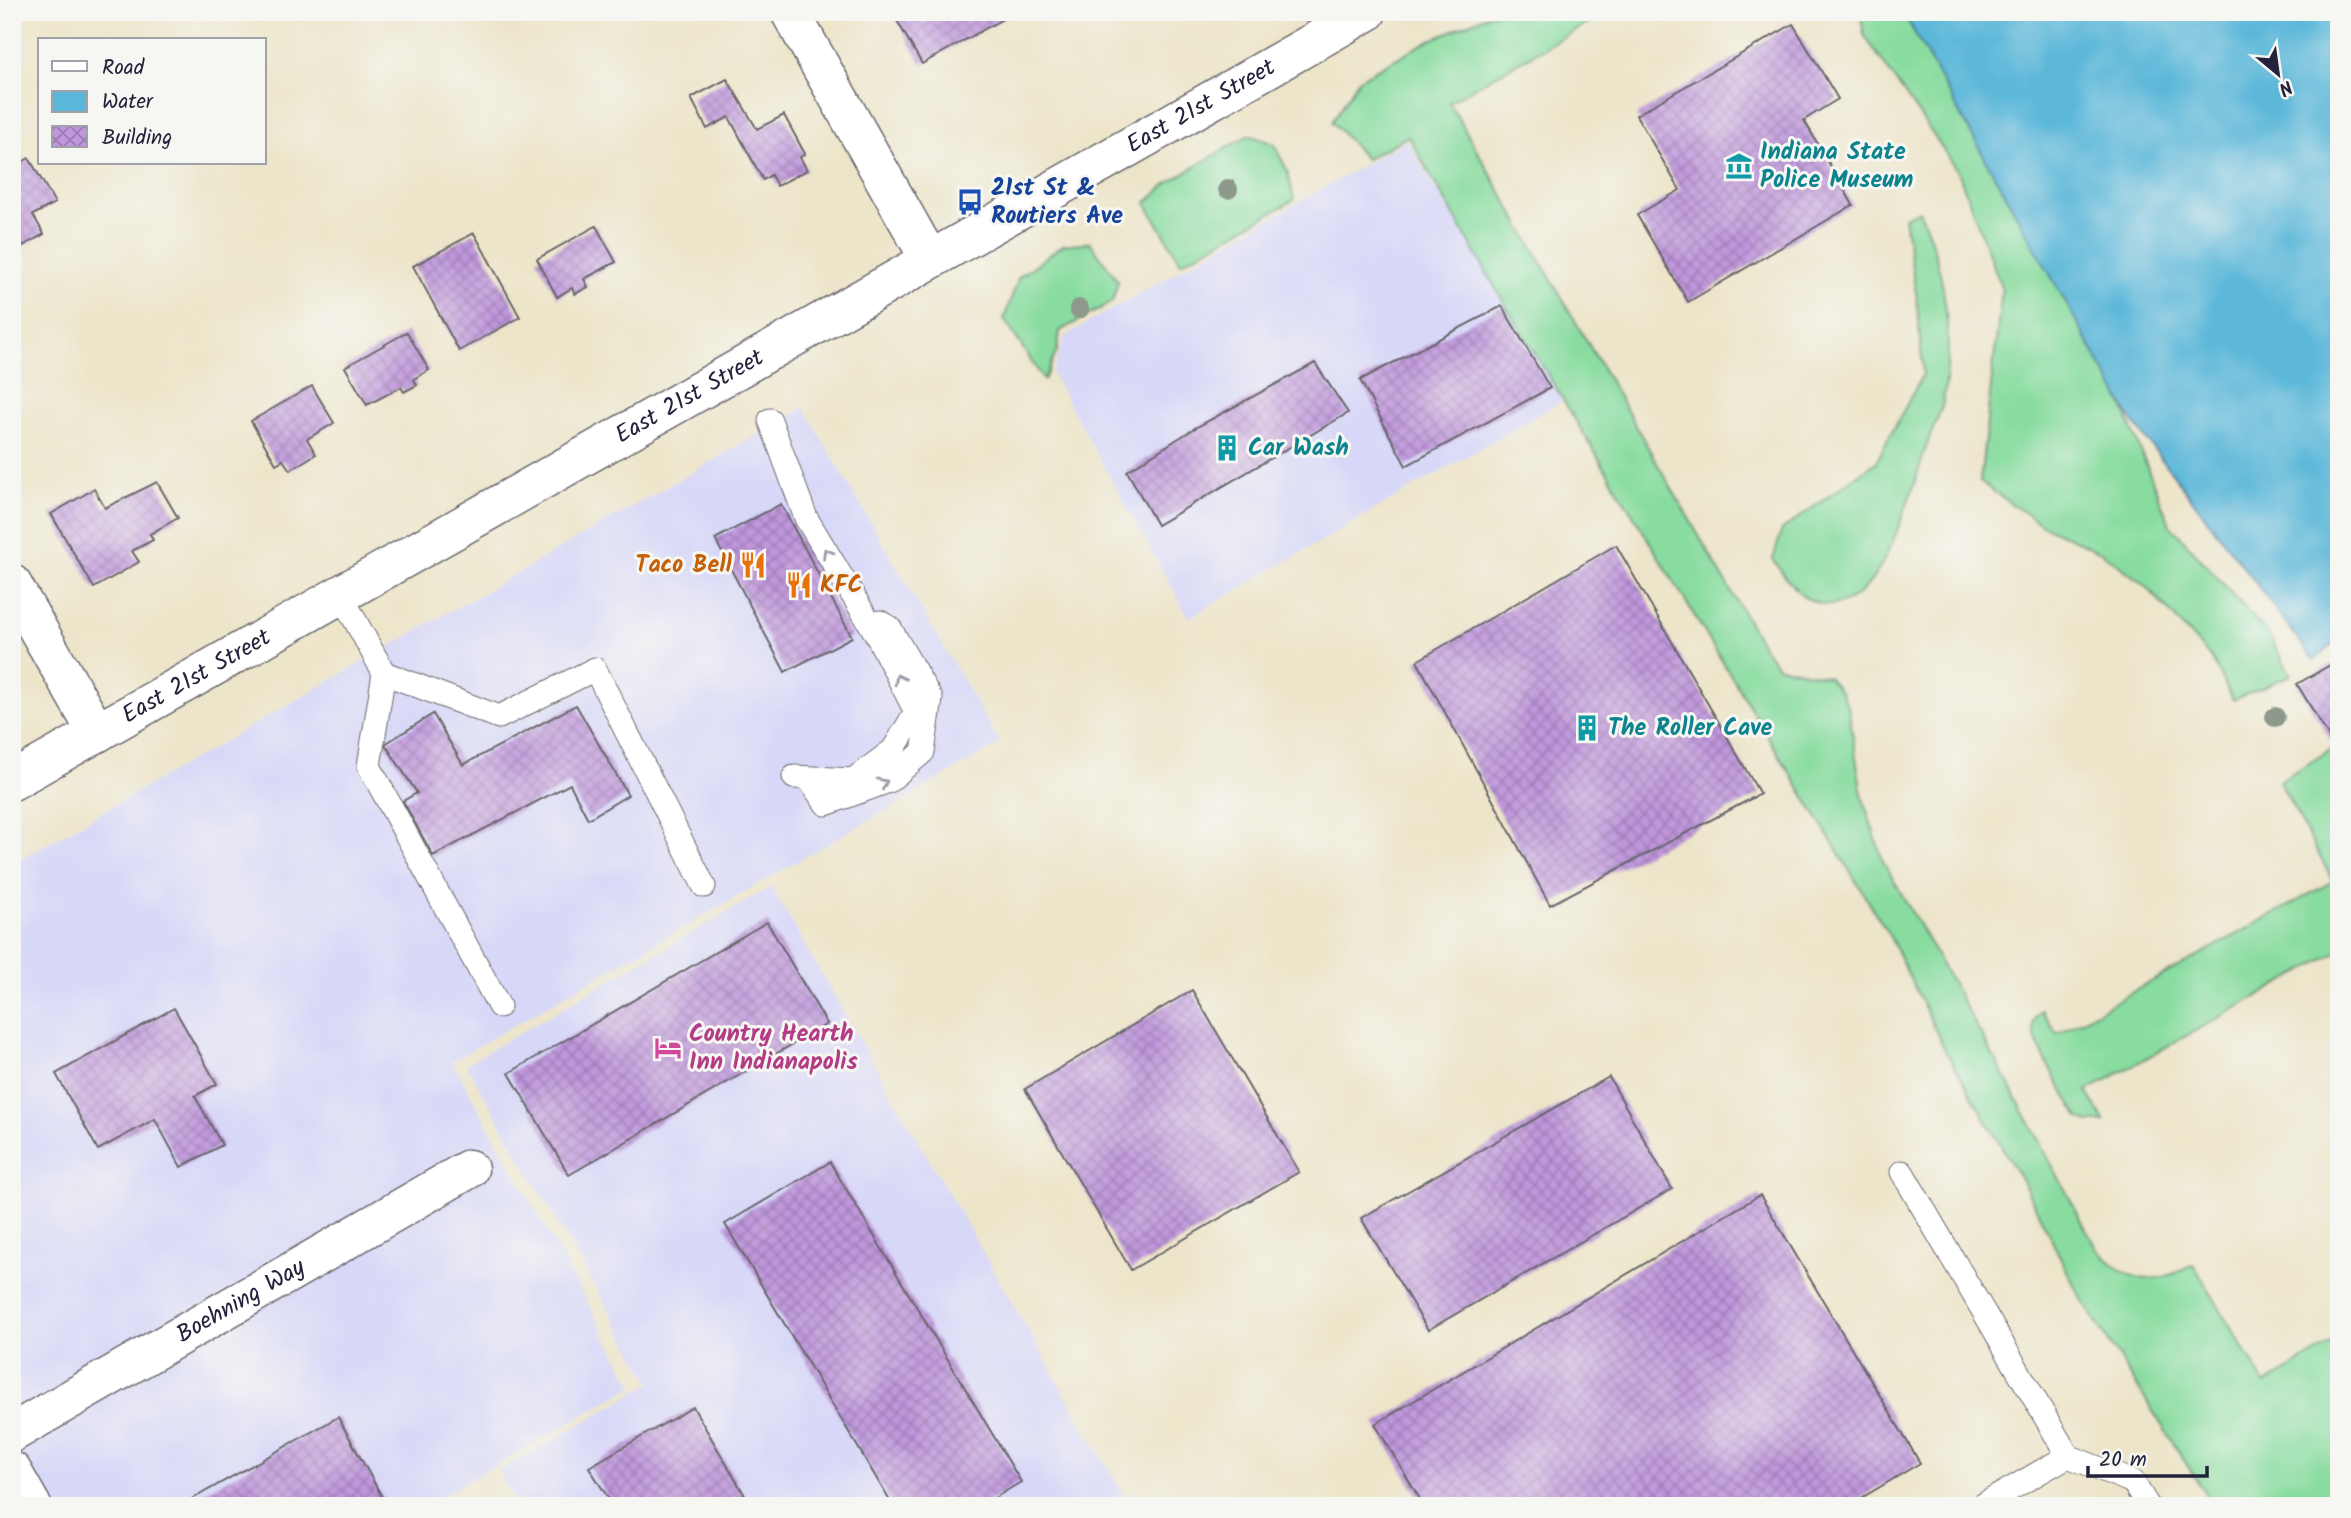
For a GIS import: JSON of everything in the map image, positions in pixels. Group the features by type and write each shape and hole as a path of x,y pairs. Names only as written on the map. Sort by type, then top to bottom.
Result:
{"main road":[{"path":"790,12 930,260"},
{"name":"East 21st Street","path":"12,781 1367,12"},
{"path":"12,584 97,733"},
{"name":"Boehning Way","path":"12,1433 469,1169"},
{"path":"12,1471 32,1506"}],"lane":[{"path":"770,420 806,518 860,608 916,712 893,750 853,780 801,777"},
{"path":"341,595 384,673 369,765 499,1006"},
{"path":"384,673 499,717 595,670 704,886"},
{"path":"1902,1172 2068,1456 2133,1482 2148,1506"},
{"path":"1981,1506 2068,1456"}],"shaded area":[{"path":"1407,140 1562,401 1189,618 1052,374 1065,336"},
{"path":"804,408 1000,744 452,1061 634,1386 424,1506 12,1506 12,864"},
{"path":"771,887 1130,1506 518,1506 498,1472 651,1383 466,1064"}],"green space":[{"path":"1495,12 1607,12 1449,102 1763,647 1778,666 1828,677 1841,692 1848,706 1862,795 1883,861 2009,1084 2096,1248 2120,1269 2142,1278 2165,1276 2194,1265 2265,1384 2339,1339 2339,1506 2213,1506 2078,1293 2026,1188 1945,1050 1890,937 1506,306 1408,136 1366,159 1332,122 1359,79 1428,41"},
{"path":"1860,12 1903,12 2117,391 2170,525 2268,634 2291,675 2233,700 2212,659 2147,587 2103,553 2042,525 1980,482 2002,289 1958,171 1864,35"},
{"path":"1249,135 1274,144 1288,172 1294,200 1181,263 1146,203 1169,182"},
{"path":"1919,210 1936,258 1946,309 1948,351 1943,402 1900,524 1880,567 1869,584 1857,595 1830,605 1818,603 1798,591 1773,559 1782,530 1876,462 1923,374 1917,299 1904,217"},
{"path":"1090,242 1118,281 1112,302 1060,331 1057,351 1044,380 1004,319 1019,277 1063,245"},
{"path":"2339,745 2339,951 2087,1091 2105,1122 2089,1122 2079,1118 2038,1043 2033,1024 2036,1016 2042,1010 2057,1034 2333,881 2279,781"}],"water":[{"path":"1903,12 2325,12 2339,33 2339,640 2314,660 2131,419"}],"building":[{"path":"903,12 1015,12 922,64 895,17"},
{"path":"1793,24 1838,99 1804,120 1853,205 1688,302 1637,215 1680,190 1636,115"},
{"path":"727,79 757,129 784,115 805,154 800,157 807,170 777,186 771,175 763,180 729,117 707,129 691,98"},
{"path":"29,158 55,203 33,215 44,234 12,252 12,168"},
{"path":"596,226 616,262 584,279 588,287 575,294 572,288 557,297 537,259"},
{"path":"474,233 520,317 459,351 413,266"},
{"path":"1502,306 1550,388 1406,466 1360,380"},
{"path":"407,332 429,370 414,379 417,385 404,392 401,387 367,405 345,367"},
{"name":"Car Wash","path":"1315,363 1348,413 1157,525 1127,471 1195,428"},
{"path":"312,386 334,423 307,439 316,454 290,470 283,460 276,464 251,421"},
{"path":"157,482 178,518 150,534 153,540 132,551 139,562 94,588 51,514 94,489 105,508"},
{"path":"781,504 852,637 785,672 715,539"},
{"name":"The Roller Cave","path":"1616,545 1760,794 1550,905 1417,661"},
{"path":"2339,660 2339,745 2335,747 2297,684"},
{"path":"576,705 628,795 588,819 570,784 433,856 403,801 417,793 385,744 433,714 463,765"},
{"name":"Country Hearth Inn Indianapolis","path":"767,922 827,1024 569,1175 509,1073"},
{"path":"1192,990 1299,1172 1131,1270 1025,1089"},
{"path":"174,1008 217,1084 195,1096 222,1145 181,1167 155,1119 98,1150 56,1074"},
{"path":"1609,1077 1672,1189 1428,1330 1361,1218"},
{"path":"830,1162 1021,1482 981,1506 893,1506 725,1224"},
{"path":"1760,1195 1920,1463 1848,1506 1424,1506 1375,1424"},
{"path":"693,1407 751,1506 613,1506 589,1467"},
{"path":"338,1417 387,1506 180,1506"}],"place":[{"name":"Indiana State Police Museum","path":"1739,166"},
{"name":"21st St & Routiers Ave","path":"970,202"},
{"name":"Car Wash","path":"1227,448"},
{"name":"Taco Bell","path":"753,565"},
{"name":"KFC","path":"799,585"},
{"name":"The Roller Cave","path":"1587,728"},
{"name":"Country Hearth Inn Indianapolis","path":"668,1048"}]}
